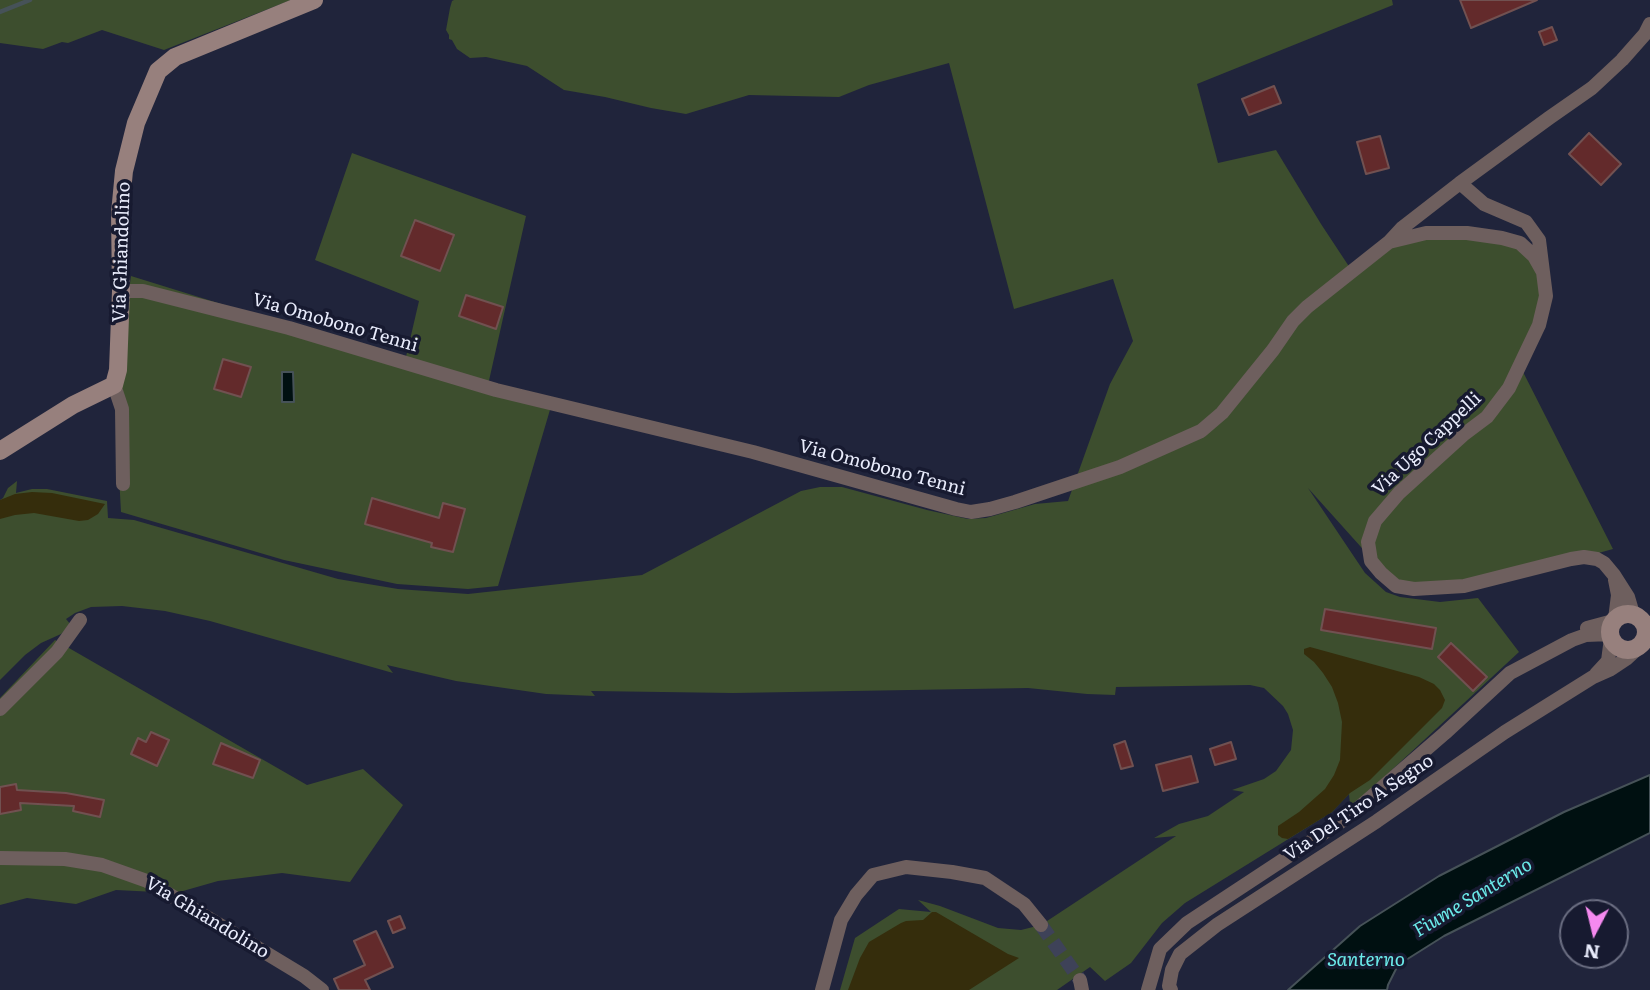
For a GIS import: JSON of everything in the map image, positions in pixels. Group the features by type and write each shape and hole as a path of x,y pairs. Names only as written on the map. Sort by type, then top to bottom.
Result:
{"street":[{"name":"Via Ghiandolino","path":"123,484 122,410 114,385 118,370 121,291 120,213 124,171 135,123 158,71 175,57 314,0"},
{"path":"1389,242 1402,228 1460,183 1592,88 1622,60 1645,34 1650,24"},
{"name":"Via Ugo Cappelli","path":"1460,183 1484,204 1526,222 1539,240 1546,296 1539,325 1509,388 1487,416 1407,485 1375,521 1367,542 1371,561 1396,586 1414,589 1464,586 1584,557 1597,559 1614,575 1643,623"},
{"name":"Via Omobono Tenni","path":"121,291 143,291 262,321 496,390 753,452 971,512 1015,502 1120,467 1201,431 1222,413 1307,306 1389,242 1426,233 1466,233 1502,238 1520,243 1534,256 1544,272"},
{"path":"0,452 73,405 114,385"},
{"path":"1594,677 1608,661 1618,595 1614,575"},
{"path":"1623,614 1643,623 1631,650 1617,646 1613,628 1623,614"},
{"path":"0,709 57,652 80,620"},
{"name":"Via Del Tiro A Segno","path":"1171,990 1169,986 1172,970 1180,954 1218,924 1377,821 1504,732 1626,659 1643,623"},
{"path":"1148,990 1160,949 1186,923 1348,817 1510,673 1572,640 1586,629 1613,628"},
{"name":"Via Ghiandolino","path":"0,858 65,859 102,865 147,881 304,976 322,990"},
{"path":"822,990 841,920 856,895 873,876 906,867 985,877 1024,904 1041,925"}],"green space":[{"path":"0,0 291,0 164,50 102,30 43,49 0,43"},
{"path":"454,0 1392,0 1393,5 1197,84 1218,163 1276,150 1352,271 1389,242 1467,233 1520,243 1543,272 1546,296 1520,366 1613,549 1584,557 1414,589 1396,586 1308,488 1365,573 1386,592 1400,597 1440,602 1478,598 1519,652 1354,805 1350,804 1349,794 1332,812 1185,903 1162,923 1131,963 1105,981 1090,967 1057,990 840,990 855,938 899,909 931,912 918,900 998,928 1021,930 1041,925 1176,836 1154,838 1179,824 1208,816 1244,792 1232,790 1264,779 1276,771 1291,750 1293,730 1283,706 1264,688 1250,685 1116,687 1115,695 1028,688 733,693 591,691 595,696 546,694 456,681 387,665 393,673 210,621 165,611 122,606 91,607 75,613 66,619 71,625 61,634 41,643 25,655 0,680 0,500 17,481 16,493 47,489 107,501 108,518 134,520 338,579 398,589 468,594 642,575 801,491 820,487 842,487 968,519 986,518 1035,504 1068,501 1110,384 1133,341 1113,279 1014,309 949,63 869,85 839,97 749,95 686,114 564,90 527,66 486,57 470,58 457,49 446,30"},
{"path":"352,153 526,216 488,385 552,403 498,586 468,589 397,584 284,560 121,512 114,385 131,276 405,361 419,301 315,260"},
{"path":"55,640 307,785 363,769 403,805 350,882 282,873 218,881 176,893 116,890 76,904 27,898 0,905 0,698"}],"sand":[{"path":"52,493 105,504 98,514 88,520 79,521 34,513 0,519 0,500 15,494"},
{"path":"1310,647 1419,677 1434,684 1445,700 1442,708 1370,780 1350,793 1332,812 1288,839 1278,835 1278,826 1325,789 1340,760 1342,722 1338,703 1323,673 1304,654 1304,649"},
{"path":"932,912 1019,958 969,990 848,990 869,942 901,923 923,920"}],"water":[{"path":"282,372 293,372 294,402 282,402"},
{"name":"Santerno","path":"1650,775 1650,833 1444,936 1398,965 1387,990 1288,990 1360,926 1439,876 1564,812"}],"building":[{"path":"1460,0 1537,0 1471,28"},
{"path":"1552,27 1557,40 1544,45 1539,32"},
{"path":"1274,86 1281,103 1249,115 1242,99"},
{"path":"1589,133 1621,164 1601,185 1569,154"},
{"path":"1380,136 1389,168 1366,174 1357,142"},
{"path":"415,220 454,235 440,271 401,256"},
{"path":"466,295 503,307 496,329 459,316"},
{"path":"223,359 251,367 241,397 214,389"},
{"path":"372,498 439,518 443,503 465,509 453,552 431,547 432,543 365,524"},
{"path":"1325,609 1436,628 1432,649 1321,630"},
{"path":"1451,643 1487,677 1473,691 1438,657"},
{"path":"151,732 169,740 157,766 131,754 138,738 146,742"},
{"path":"1125,741 1133,766 1121,769 1114,745"},
{"path":"1231,742 1236,759 1215,765 1210,749"},
{"path":"221,743 260,760 253,778 213,764"},
{"path":"1191,756 1198,782 1163,791 1156,765"},
{"path":"16,784 17,790 66,793 104,800 100,817 73,811 74,806 20,803 21,810 0,814 0,787"},
{"path":"400,916 405,928 393,933 388,921"},
{"path":"376,931 393,967 365,980 370,990 339,990 334,979 365,965 354,941"}],"waterway":[{"path":"0,12 30,0"}],"tunnel":[{"path":"1041,925 1080,980"}],"water label":[{"name":"Fiume Santerno","path":"1473,898"}]}
